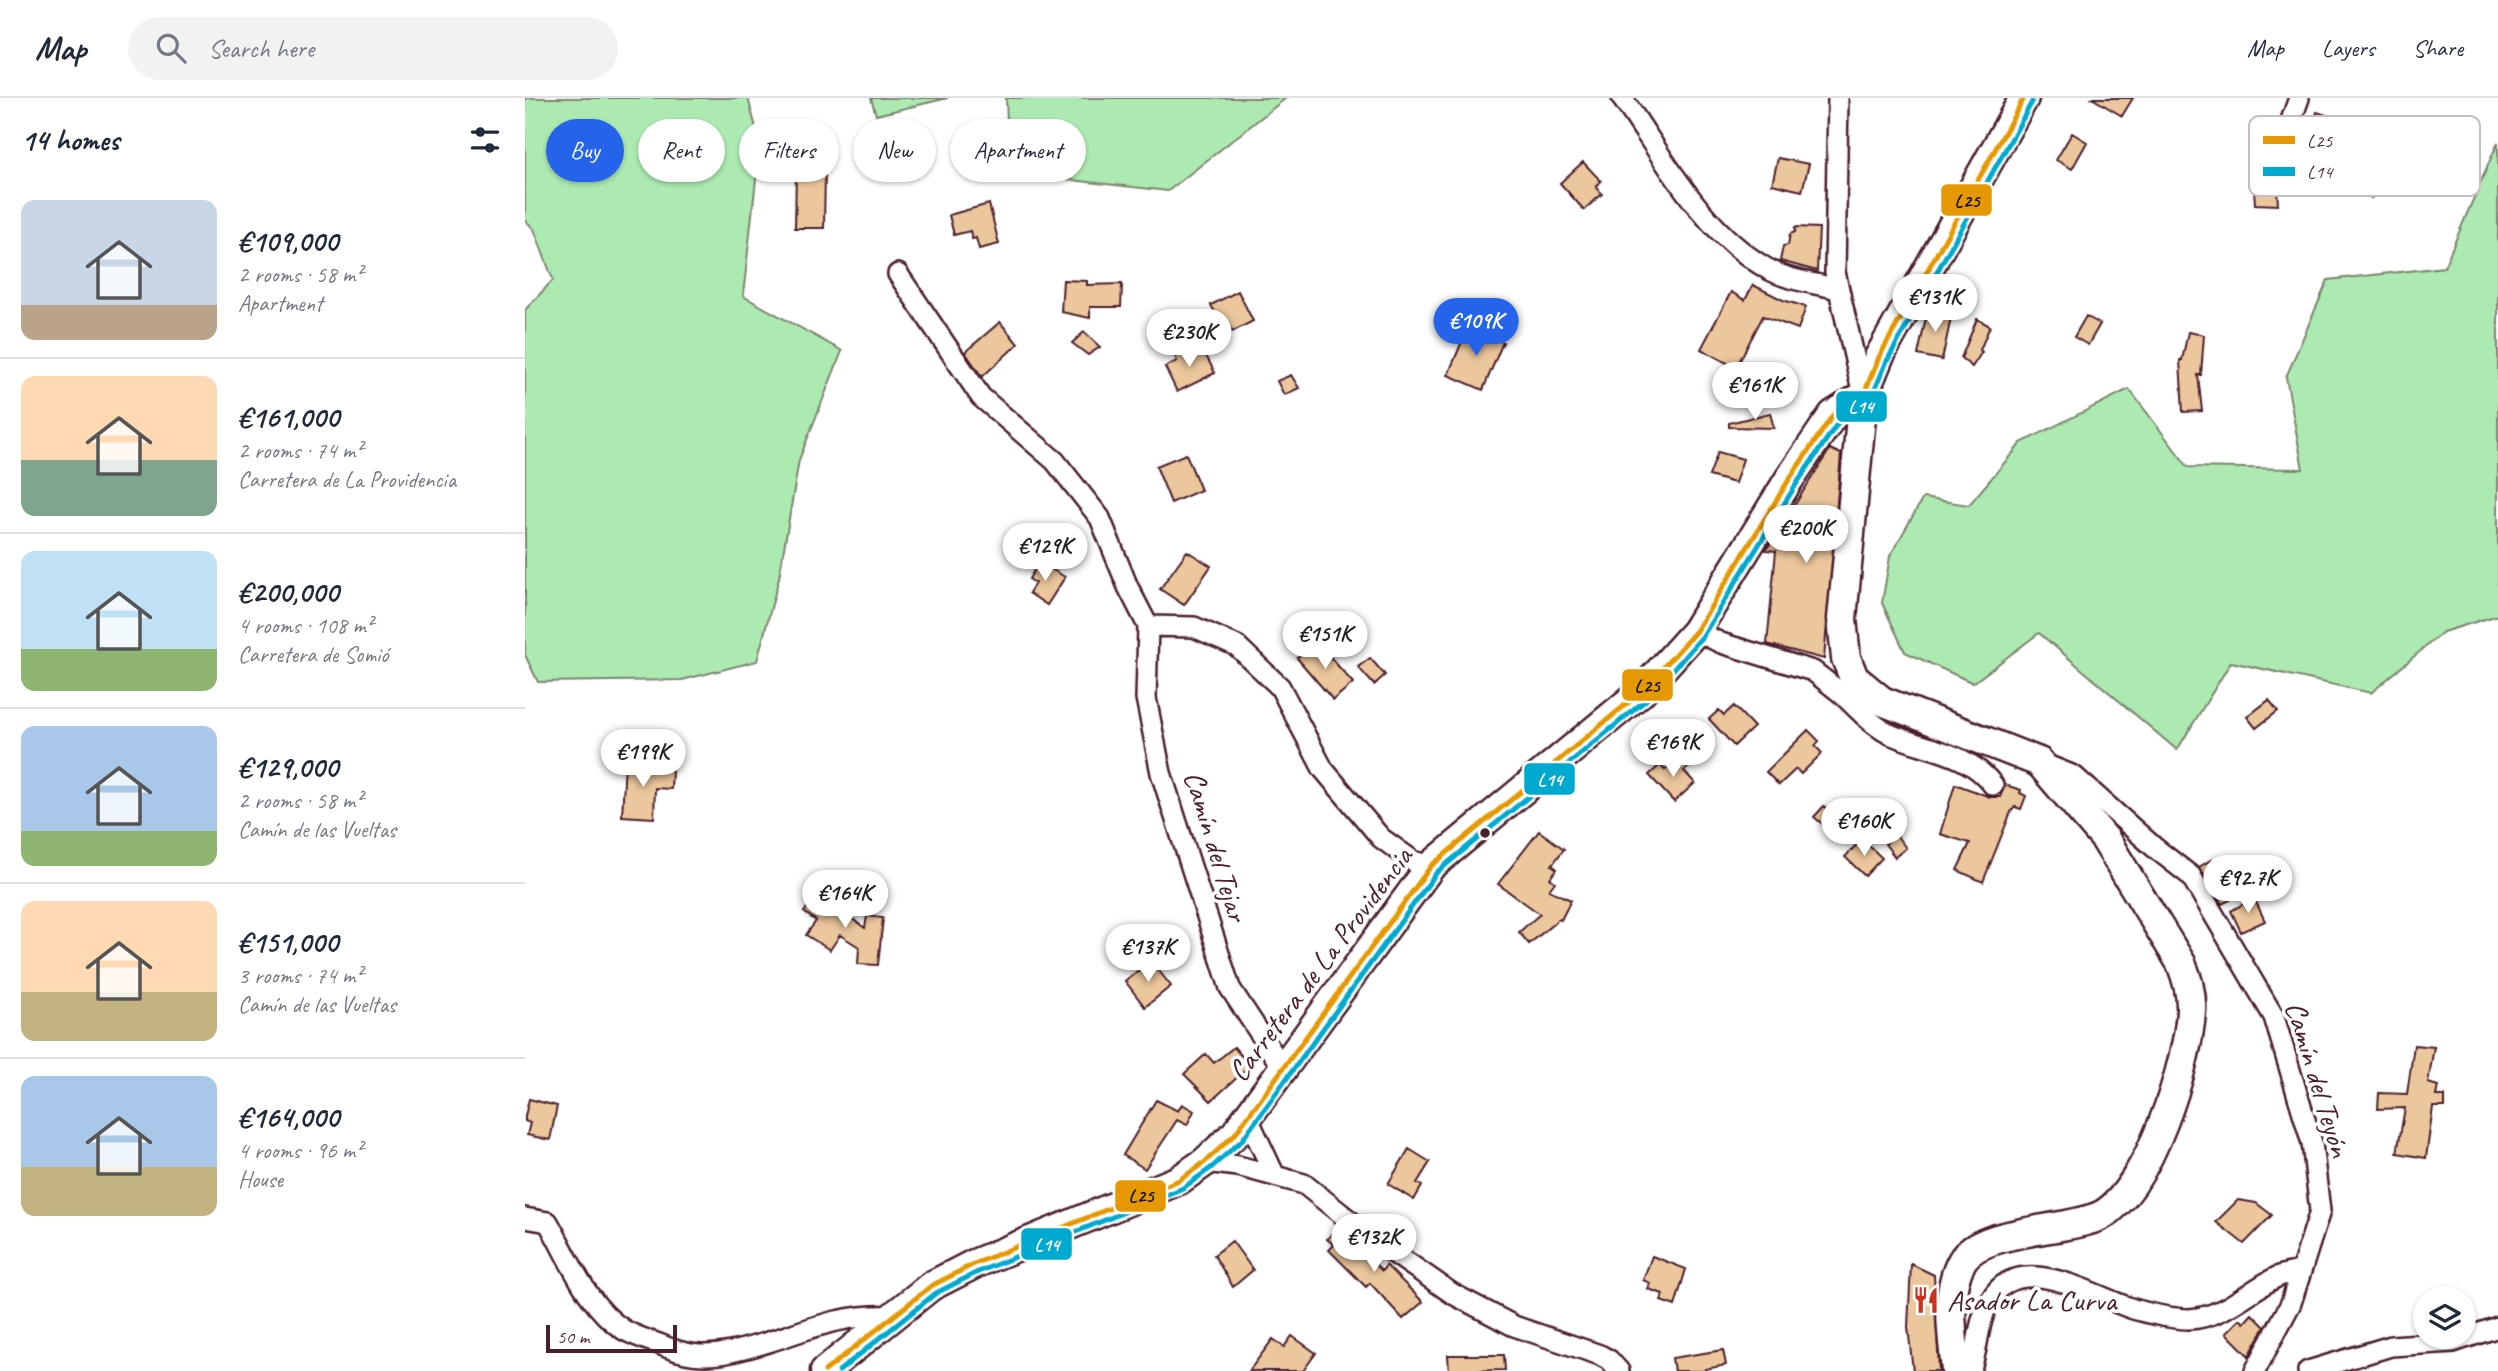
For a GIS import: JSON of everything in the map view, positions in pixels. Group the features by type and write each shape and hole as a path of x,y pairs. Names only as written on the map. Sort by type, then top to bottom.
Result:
{"street":[{"path":"1622,98 1694,202 1726,239 1776,273 1837,289"},
{"path":"1838,98 1834,259 1837,289 1863,396"},
{"path":"1993,785 1983,772 1969,762 1890,734 1848,686 1842,619 1863,396 1879,357 2024,98"},
{"path":"2293,116 2299,98"},
{"path":"898,274 981,397 1055,461 1100,518 1128,587 1148,626 1194,627 1237,646 1280,687 1323,769 1381,838 1413,861 1431,866"},
{"name":"Carretera de La Providencia","path":"825,1371 931,1286 974,1264 1149,1195 1179,1180 1205,1162 1234,1134 1431,866 1641,692 1696,631 1790,478 1833,415 1863,396"},
{"name":"Camín del Tejar","path":"1148,626 1146,698 1161,773 1230,988 1282,1067"},
{"path":"1696,631 1721,643 1813,671 2039,762 2105,839 2181,963 2189,986 2192,1008 2185,1057 2146,1164 2127,1191 2102,1214 1987,1242 1963,1259 1952,1292 1956,1371"},
{"name":"Camín del Teyón","path":"2039,762 2074,776 2155,848 2191,876 2274,1017 2312,1143 2320,1211 2291,1303 2255,1371"},
{"path":"1247,1116 1275,1176"},
{"path":"1238,1166 1252,1157 1261,1143"},
{"path":"1205,1162 1238,1166 1304,1184 1369,1236 1453,1294 1514,1326 1600,1355 1619,1371"},
{"path":"525,1218 548,1222 593,1301 613,1322 626,1331 685,1355 731,1352 815,1325 864,1315 892,1316"},
{"path":"1970,1371 1980,1325 1990,1300 2003,1283 2040,1277 2086,1288 2136,1310 2186,1319 2209,1317 2278,1276 2301,1272"},
{"path":"2308,1371 2391,1346 2452,1342 2498,1326"}],"green space":[{"path":"525,98 748,98 754,119 739,119 739,182 756,182 743,296 842,351 799,460 779,578 757,661 682,680 538,682 525,655 525,310 553,280 534,229 525,220"},
{"path":"871,98 948,98 876,115"},
{"path":"1006,98 1286,98 1168,191 1086,182 1086,119 1007,119"},
{"path":"2498,142 2498,615 2443,632 2371,693 2231,662 2177,750 2039,633 1973,683 1905,652 1882,603 1890,556 1923,498 1969,505 2021,443 2129,389 2188,467 2303,469 2286,377 2328,280 2444,267 2475,196 2480,196 2480,184"}],"building":[{"path":"2092,98 2133,98 2122,116"},
{"path":"2072,133 2087,142 2072,169 2056,160"},
{"path":"1778,158 1809,164 1802,191 1772,184"},
{"path":"1583,162 1601,181 1596,187 1602,194 1584,210 1560,183"},
{"path":"796,182 825,182 824,228 795,228"},
{"path":"2254,196 2277,196 2278,205 2255,204"},
{"path":"989,204 999,244 979,249 976,238 972,239 970,231 954,235 949,215"},
{"path":"1795,227 1819,228 1817,271 1780,261 1783,246 1788,245 1790,234 1795,232"},
{"path":"1063,280 1087,281 1087,285 1122,284 1121,307 1090,307 1090,318 1061,312"},
{"path":"1753,285 1783,300 1806,307 1798,329 1763,316 1736,368 1701,349 1731,292 1745,300"},
{"path":"1238,291 1253,321 1232,332 1226,320 1220,322 1211,305"},
{"path":"1928,308 1952,313 1942,360 1918,355"},
{"path":"2086,316 2100,324 2088,345 2074,337"},
{"path":"1977,319 1990,326 1980,350 1982,352 1972,367 1961,358"},
{"path":"1000,322 1018,344 982,377 965,352"},
{"path":"1468,327 1503,342 1483,390 1448,375"},
{"path":"1084,332 1100,347 1088,355 1072,343"},
{"path":"2188,332 2204,335 2201,375 2198,375 2202,411 2183,412 2180,360"},
{"path":"1202,348 1215,373 1177,392 1165,367 1177,361 1175,356 1188,350 1190,354"},
{"path":"1291,375 1299,388 1284,395 1277,381"},
{"path":"1770,413 1774,428 1729,427 1729,423"},
{"path":"1830,449 1841,454 1824,659 1767,644 1776,551 1766,550"},
{"path":"1718,452 1743,459 1735,483 1709,476"},
{"path":"1186,454 1201,490 1171,503 1156,466"},
{"path":"1187,551 1211,566 1184,605 1160,589"},
{"path":"1039,562 1065,577 1047,605 1029,593 1035,583 1029,579"},
{"path":"1316,641 1353,683 1333,700 1297,658"},
{"path":"1370,658 1385,675 1374,685 1358,667"},
{"path":"2269,700 2278,711 2256,728 2247,717"},
{"path":"1734,706 1754,727 1734,746 1709,719 1719,710 1724,715"},
{"path":"1808,730 1819,741 1815,746 1822,753 1801,774 1796,769 1779,785 1766,772"},
{"path":"1679,757 1689,767 1684,771 1695,783 1674,802 1649,775 1660,765 1665,770"},
{"path":"625,763 648,765 648,769 672,770 671,789 655,788 654,818 622,816"},
{"path":"1955,784 1990,797 2000,797 2005,785 2021,790 2020,793 2026,796 2021,809 2015,807 2011,812 1983,882 1957,870 1970,843 1940,834"},
{"path":"1824,806 1836,817 1826,827 1814,817"},
{"path":"1539,831 1564,849 1552,865 1557,869 1550,878 1555,882 1549,890 1571,900 1561,920 1529,944 1519,932 1540,914 1498,884"},
{"path":"1896,835 1906,848 1895,857 1885,844"},
{"path":"1862,839 1882,858 1865,876 1845,857"},
{"path":"2211,860 2230,900 2222,904 2199,867"},
{"path":"818,894 865,928 867,916 883,918 878,965 858,964 859,947 840,935 830,950 806,935 816,921 804,912"},
{"path":"2254,898 2265,921 2241,932 2231,911"},
{"path":"1151,961 1171,986 1145,1007 1125,981"},
{"path":"2414,1045 2434,1047 2428,1083 2438,1086 2436,1096 2445,1096 2445,1107 2433,1107 2426,1158 2397,1153 2405,1108 2378,1109 2379,1093 2407,1094"},
{"path":"1234,1047 1250,1066 1211,1101 1184,1074 1206,1054 1214,1063"},
{"path":"529,1099 557,1106 550,1140 527,1135 530,1123 525,1121 525,1116"},
{"path":"1156,1100 1178,1111 1182,1104 1194,1111 1187,1125 1177,1120 1145,1169 1123,1155"},
{"path":"1409,1149 1430,1162 1417,1183 1422,1186 1414,1200 1388,1184"},
{"path":"2238,1200 2256,1203 2272,1215 2244,1244 2216,1222"},
{"path":"1339,1227 1382,1271 1386,1265 1423,1302 1403,1319 1370,1283 1366,1287 1329,1250 1334,1245 1327,1239"},
{"path":"1232,1241 1253,1270 1233,1287 1214,1255"},
{"path":"1652,1256 1686,1269 1675,1306 1661,1301 1663,1294 1648,1289 1650,1283 1643,1280"},
{"path":"1911,1264 1934,1275 1939,1371 1913,1371 1908,1327"},
{"path":"2252,1314 2265,1327 2249,1356 2226,1333 2240,1319 2244,1323"},
{"path":"1292,1336 1316,1353 1303,1371 1249,1371 1273,1339 1284,1347"},
{"path":"1723,1350 1726,1365 1705,1371 1674,1371 1672,1358"},
{"path":"1448,1355 1504,1355 1505,1370 1449,1371"}],"transit line":[{"name":"L25","path":"1863,396 1879,357 2024,98"},
{"name":"L14","path":"839,1371 936,1293 978,1272 1183,1188 1211,1168 1242,1140 1437,872 1647,699 1702,637 1797,483 1839,421 1870,401 1887,361 2032,102"},
{"name":"L25","path":"825,1371 931,1286 974,1264 1179,1180 1205,1162 1235,1134 1431,866 1641,692 1696,631 1790,478 1833,415 1863,396"}],"place":[{"name":"Asador La Curva","path":"1926,1300"}]}
